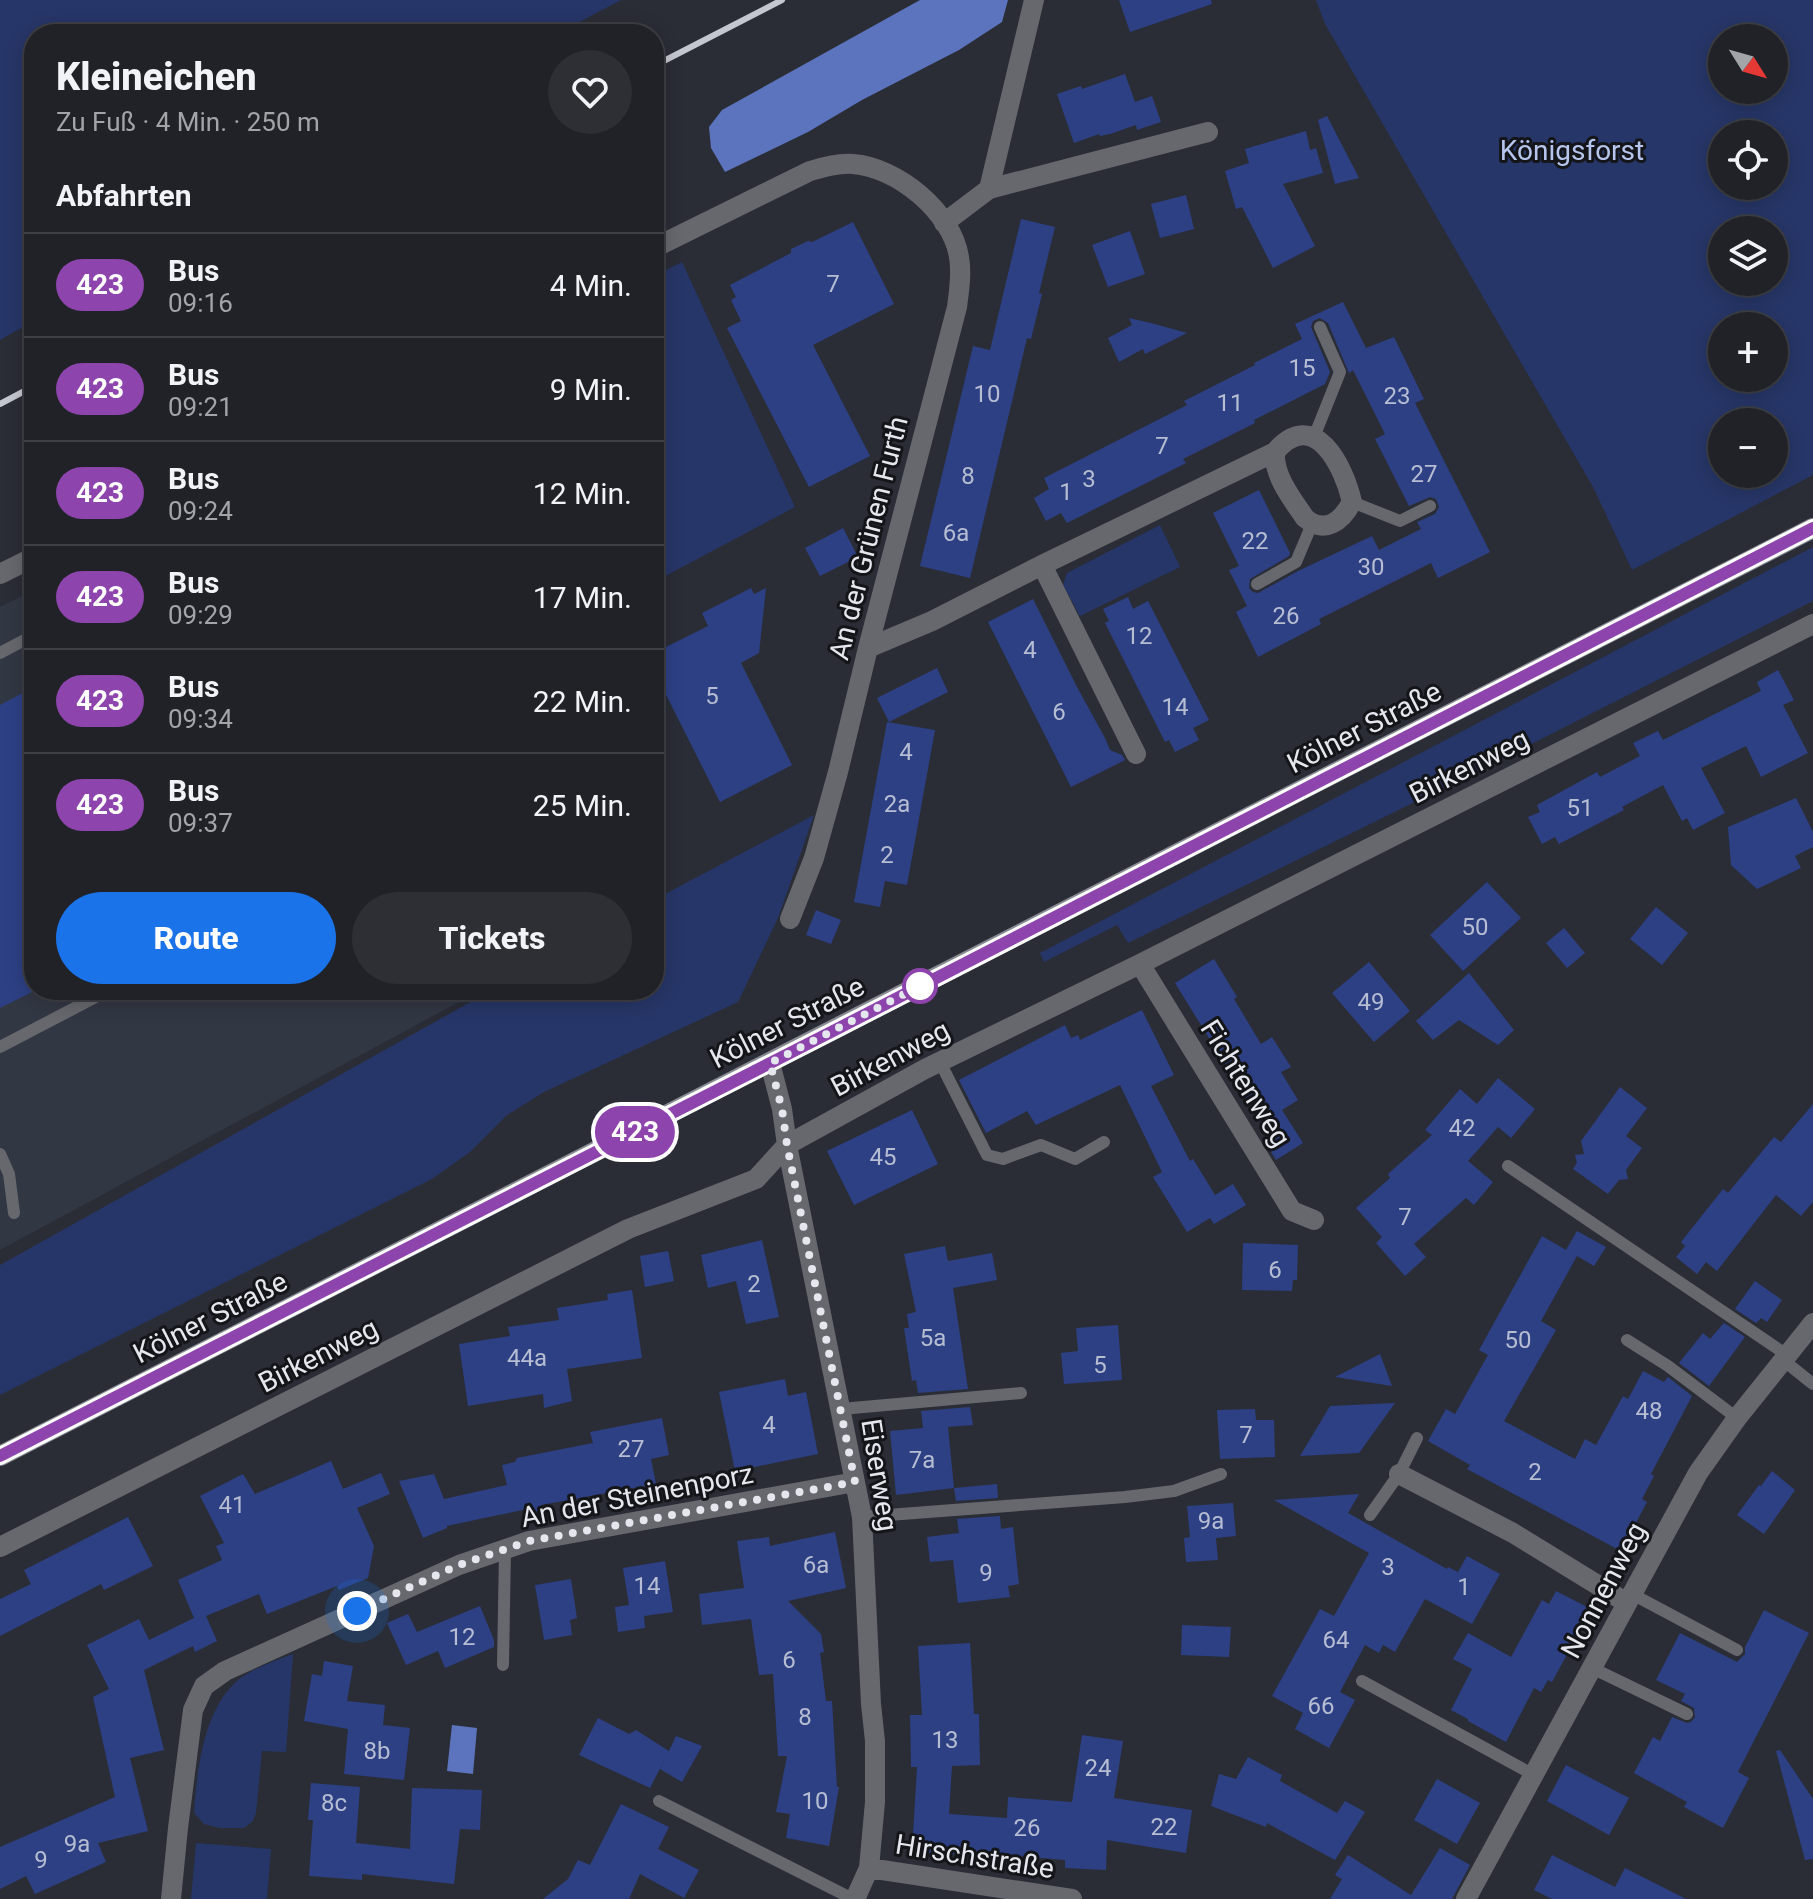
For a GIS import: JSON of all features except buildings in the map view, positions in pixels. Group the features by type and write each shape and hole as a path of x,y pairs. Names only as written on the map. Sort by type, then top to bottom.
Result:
{"main road":[{"name":"Kölner Straße","path":"0,1456 1813,528"}],"street":[{"path":"989,189 1034,0"},
{"path":"944,223 989,189 1208,132"},
{"name":"An der Grünen Furth","path":"664,243 810,171 834,164 854,164 880,170 908,186 933,206 959,256 957,307 838,772 814,858 790,919"},
{"path":"868,648 932,621 1275,452 1285,440 1299,434 1321,441 1337,463 1349,487 1352,502 1346,514 1335,523 1322,526 1312,524 1299,510 1278,472 1275,452"},
{"path":"0,574 24,562"},
{"path":"1042,565 1136,754"},
{"name":"Birkenweg","path":"0,1547 628,1229 756,1179 787,1145 940,1062 1813,624"},
{"name":"Fichtenweg","path":"1140,964 1292,1211 1314,1220"},
{"name":"Eiserweg","path":"770,1063 782,1109 862,1517 875,1741 875,1802 869,1868 854,1899"},
{"name":"Nonnenweg","path":"1466,1899 1698,1473 1737,1418 1813,1323"},
{"path":"1399,1474 1629,1598"},
{"name":"An der Steinenporz","path":"167,1898 193,1710 204,1686 225,1671 459,1565 529,1541 855,1482"},
{"name":"Hirschstraße","path":"869,1868 1072,1899"}],"lane":[{"path":"1314,437 1340,372 1320,327"},
{"path":"1352,502 1400,521 1430,506"},
{"path":"1257,584 1296,562 1312,524"},
{"path":"0,653 24,640"},
{"path":"0,1047 90,1000"},
{"path":"940,1062 987,1155 1003,1159 1041,1145 1075,1159 1104,1142"},
{"path":"0,1154 9,1174 14,1213"},
{"path":"1508,1166 1785,1358 1813,1384"},
{"path":"1627,1340 1668,1366 1737,1418"},
{"path":"841,1409 1021,1393"},
{"path":"1370,1515 1399,1474 1417,1438"},
{"path":"862,1517 1125,1497 1174,1491 1221,1474"},
{"path":"503,1665 505,1549"},
{"path":"1629,1598 1737,1650"},
{"path":"1592,1668 1687,1714"},
{"path":"1362,1681 1534,1775"},
{"path":"659,1801 854,1899"}],"shaded area":[{"path":"920,0 1008,0 1002,22 959,50 808,132 725,172 711,148 709,127 722,110"},
{"path":"24,595 24,1000 462,1000 0,1250 0,607"},
{"path":"452,1725 477,1728 473,1774 447,1771"}],"green space":[{"path":"0,0 621,0 576,24 24,24 24,327 0,340"},
{"name":"Königsforst","path":"1316,0 1813,0 1813,475 1632,570 1593,487 1325,24"},
{"path":"682,262 795,507 664,577 664,271"},
{"path":"1160,525 1180,567 1080,616 1063,585 1067,573"},
{"path":"1813,547 1813,601 1484,768 1128,943 1117,925 1044,962 1040,953"},
{"path":"814,815 778,918 738,1002 544,1092 507,1115 470,1152 432,1179 0,1395 0,1265 474,1000 664,1000 664,895"},
{"path":"293,1654 286,1752 262,1751 253,1821 244,1828 219,1828 204,1824 194,1813 197,1779 209,1724 217,1708 238,1680 264,1665"},
{"path":"196,1843 271,1849 267,1899 191,1899"}],"railway":[{"path":"664,61 782,0"},
{"path":"0,404 24,391"}],"bus line":[{"name":"423","path":"0,1456 1813,528"}],"route":[{"path":"357,1611 459,1565 529,1541 855,1482 782,1109 770,1063 926,983 920,986"}]}
